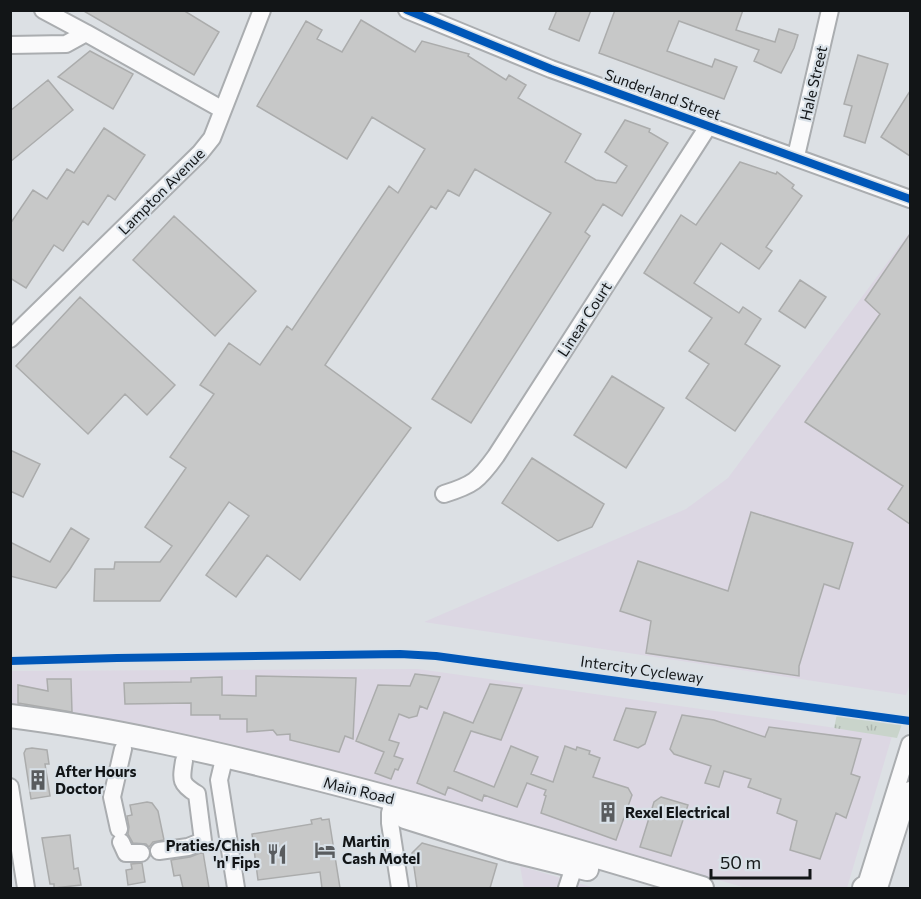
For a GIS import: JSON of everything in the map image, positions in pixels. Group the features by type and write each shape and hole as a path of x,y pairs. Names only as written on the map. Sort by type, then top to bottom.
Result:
{"main road":[{"name":"Main Road","path":"10,716 48,721 223,762 392,806 576,858 702,888"},
{"name":"Main Road","path":"10,730 184,761 223,762"},
{"name":"Main Road","path":"576,858 651,888"}],"street":[{"path":"43,10 223,110"},
{"name":"Lampton Avenue","path":"10,339 200,153 212,138 262,10"},
{"name":"Sunderland Street","path":"407,10 551,69 910,199"},
{"name":"Hale Street","path":"796,156 830,10"},
{"path":"10,45 66,44 86,33"},
{"name":"Linear Court","path":"444,494 469,486 481,476 496,456 709,125"},
{"path":"868,888 910,744"},
{"path":"123,750 112,797 126,853 141,853"},
{"path":"159,851 188,847 203,841 197,794 185,786 182,779 184,761"},
{"path":"223,762 219,780 236,888"},
{"path":"10,787 26,888"},
{"path":"868,888 907,811 910,790"},
{"path":"392,806 400,888"},
{"path":"567,888 576,858"}],"shaded area":[{"path":"910,232 910,684 906,695 424,622 686,509 728,478"},
{"path":"418,669 892,736 847,888 746,888 386,784 300,763 11,708 11,671"},
{"path":"520,866 595,888 524,888"}],"green space":[{"path":"837,714 902,724 897,738 834,728"}],"building":[{"path":"82,10 183,10 219,32 194,75"},
{"path":"557,10 591,10 579,41 549,29"},
{"path":"615,10 743,10 736,30 775,42 779,29 798,35 781,73 754,61 759,50 679,21 667,51 712,67 715,59 737,67 724,99 599,53"},
{"path":"361,20 415,52 422,41 469,54 468,56 506,80 509,75 526,85 518,98 581,134 565,162 596,180 616,183 627,166 605,152 625,120 650,129 649,132 668,143 622,216 603,204 585,232 590,236 471,423 432,399 551,213 475,169 459,196 448,190 436,209 431,206 325,365 411,428 300,580 267,555 236,597 206,575 249,516 229,502 160,601 94,601 95,569 114,569 115,562 160,562 172,546 145,527 186,468 170,457 214,394 200,385 229,343 260,365 287,326 292,330 389,186 398,193 425,149 372,117 347,159 257,106 306,21 322,30 317,39 342,52"},
{"path":"90,51 133,74 113,109 58,77"},
{"path":"858,55 888,64 865,143 844,136 852,106 844,104"},
{"path":"48,80 73,110 10,162 10,111"},
{"path":"910,91 910,156 881,137"},
{"path":"104,128 145,155 115,200 108,195 88,225 83,221 63,251 54,245 26,288 10,278 10,224 33,190 47,199 67,169 74,173"},
{"path":"740,162 776,174 777,172 794,185 792,188 802,196 766,247 772,251 759,269 721,243 694,283 739,313 743,307 761,319 745,344 780,366 735,431 686,398 709,364 689,351 712,318 644,273 681,215 696,225"},
{"path":"174,216 256,291 215,336 133,260"},
{"path":"910,234 910,524 888,509 903,486 805,422 880,314 865,300"},
{"path":"800,280 826,297 805,328 779,311"},
{"path":"80,297 175,385 147,415 125,394 88,434 16,366"},
{"path":"612,376 664,408 626,468 574,435"},
{"path":"10,450 40,464 23,497 10,491"},
{"path":"532,458 604,504 592,527 558,541 502,503"},
{"path":"751,512 853,543 839,589 824,584 799,666 799,676 646,653 651,621 620,611 638,561 728,591"},
{"path":"71,528 89,539 56,588 10,576 10,542 50,562"},
{"path":"415,674 440,677 427,709 420,706 417,716 409,718 399,714 389,740 399,743 394,756 403,759 391,779 375,773 384,752 356,741 378,685 410,686"},
{"path":"256,676 356,678 353,739 345,736 339,752 290,740 290,734 277,735 273,730 247,732 247,719 220,719 220,715 191,715 191,703 125,704 124,683 191,682 191,678 222,677 222,695 256,696"},
{"path":"47,679 71,679 72,712 18,703 18,685 48,691"},
{"path":"490,684 522,688 501,740 471,731 454,771 494,787 511,746 538,757 531,774 553,782 565,746 590,751 589,754 600,758 593,777 628,788 632,795 616,840 541,813 546,790 527,783 517,807 484,795 482,801 448,787 445,795 417,783 444,712 473,723"},
{"path":"626,708 656,712 645,744 638,748 614,740"},
{"path":"682,715 714,720 765,737 769,727 861,739 851,774 860,777 846,818 836,813 820,859 790,850 797,821 777,813 781,799 748,787 751,779 724,771 719,787 705,783 711,766 674,754 670,749"},
{"name":"After Hours Doctor","path":"26,749 47,750 49,764 45,764 50,796 31,799 24,753"},
{"path":"661,797 688,805 671,856 640,847 654,802"},
{"path":"152,803 158,811 164,840 153,842 149,847 146,844 133,843 128,834 127,816 132,815 130,805"},
{"path":"321,818 322,820 329,819 340,888 322,888 320,872 258,880 252,834 312,824 311,820"},
{"path":"70,835 74,869 78,868 81,885 54,888 54,884 50,884 42,838"},
{"path":"422,843 497,864 490,888 417,888 412,853"},
{"path":"203,852 209,888 183,888 180,875 174,876 171,860"},
{"path":"142,863 145,882 128,885 126,870 132,869 131,864"}],"cycle path":[{"path":"407,10 551,69 910,199"},
{"name":"Intercity Cycleway","path":"10,661 400,654 436,656 910,721"}],"place":[{"name":"After Hours Doctor","path":"38,780"},
{"name":"Rexel Electrical","path":"608,812"},
{"name":"Martin Cash Motel","path":"325,850"},
{"name":"Praties/Chish 'n' Fips","path":"277,854"}]}
